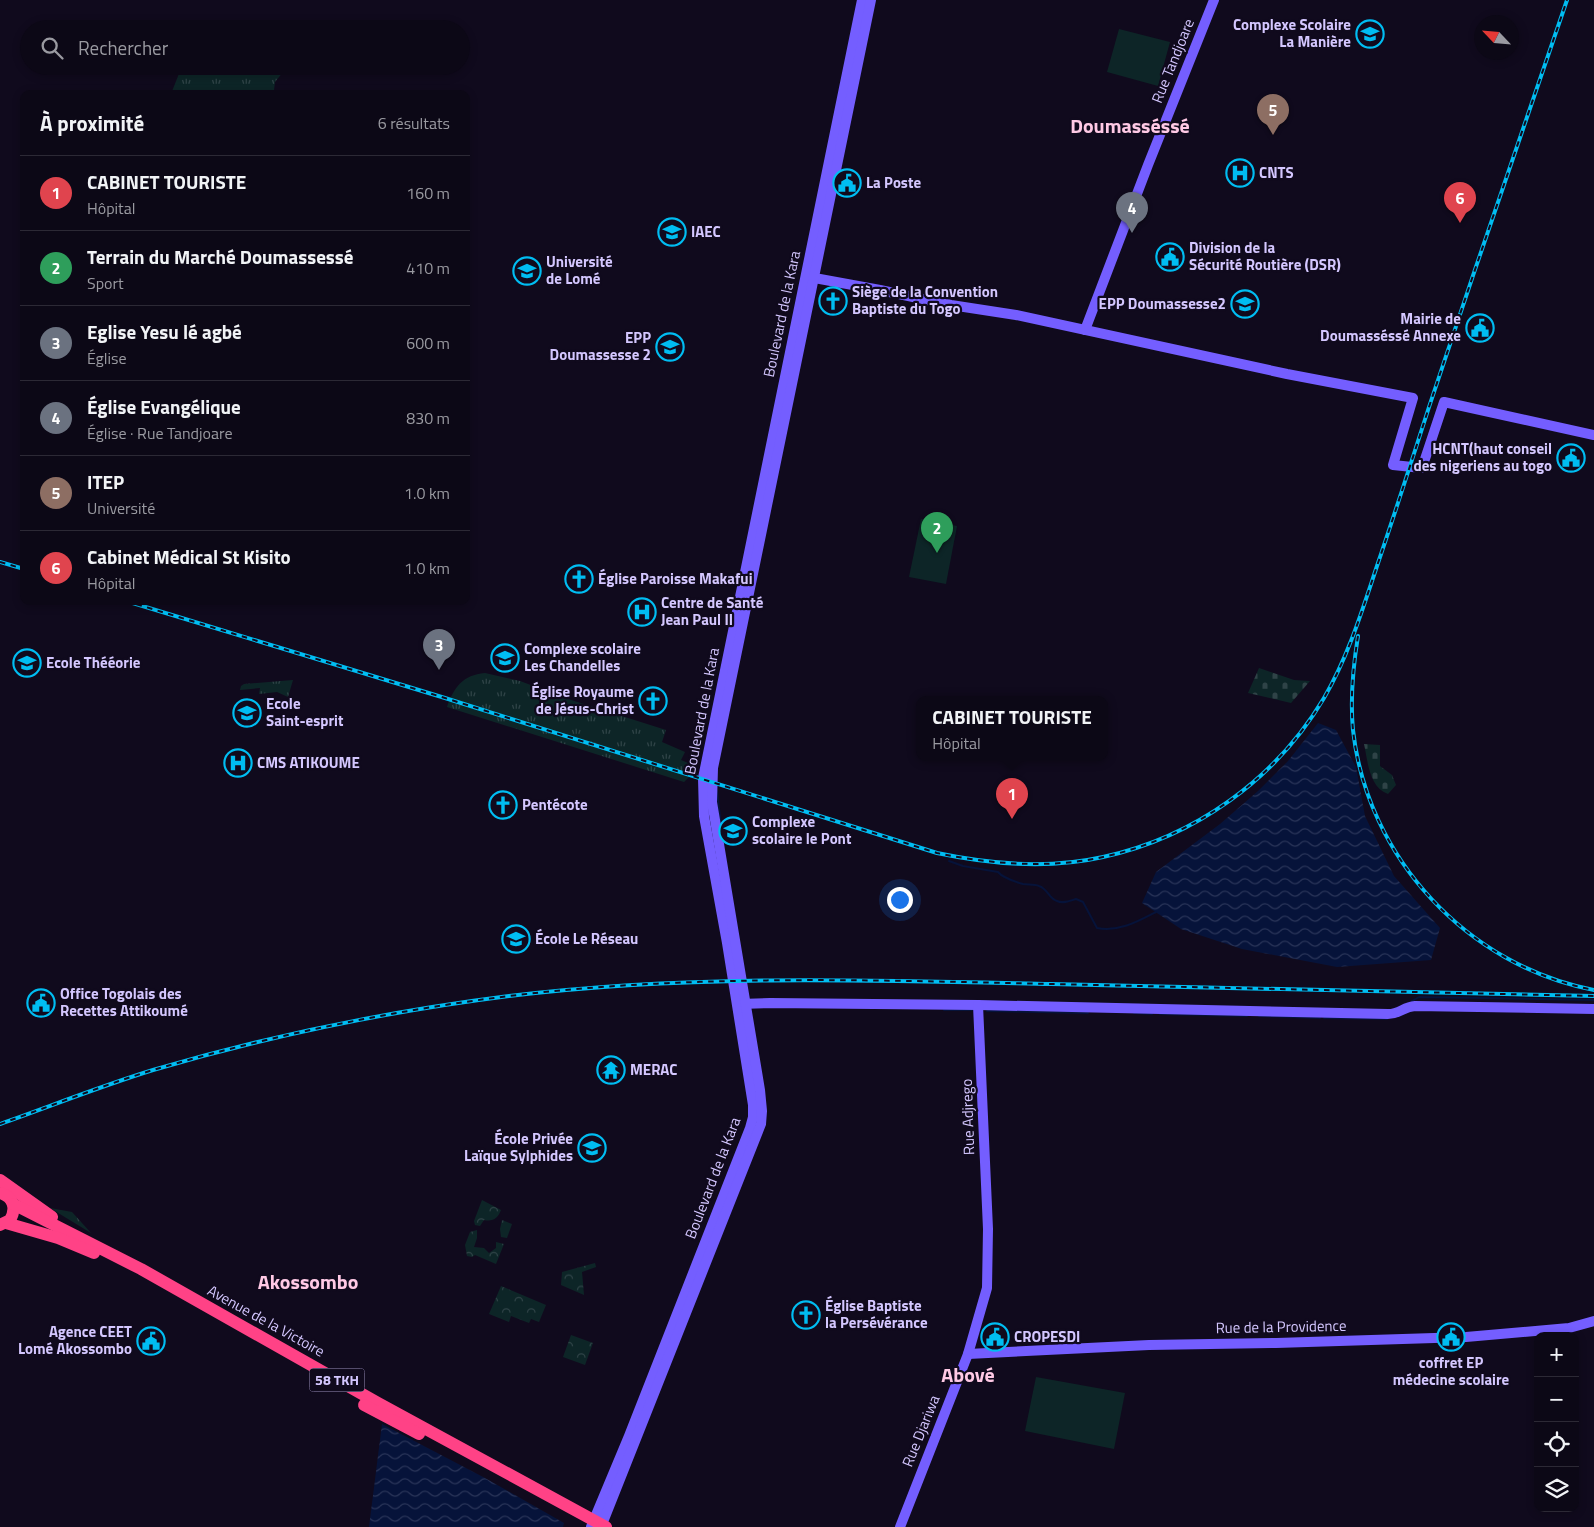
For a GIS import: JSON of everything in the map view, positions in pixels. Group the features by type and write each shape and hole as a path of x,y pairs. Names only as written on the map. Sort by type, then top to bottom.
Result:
{"highway":[{"path":"0,1180 69,1232"},
{"name":"Avenue de la Victoire","path":"0,1194 7,1196 13,1204 141,1270 597,1526"},
{"path":"3,1224 13,1215 13,1204"},
{"name":"Avenue de la Victoire","path":"3,1224 58,1238 92,1252 218,1320 385,1417 597,1526"}],"main road":[{"name":"Boulevard de la Kara","path":"597,1526 649,1410 761,1124 762,1104 741,1004 706,790 810,277 862,0"},
{"name":"Boulevard de la Kara","path":"810,277 871,0"},
{"name":"Rue Tandjoare","path":"1085,330 1148,164 1214,0"},
{"path":"810,277 951,305 1016,315 1287,374 1413,398 1393,465 1422,468 1444,402 1594,435"},
{"path":"741,1004 978,1005 1388,1014 1398,1014 1405,1008 1415,1006 1594,1009"},
{"name":"Rue Adjrego","path":"978,1005 988,1229"},
{"name":"Rue Djariwa","path":"900,1527 968,1354 987,1288 988,1229"},
{"name":"Rue de la Providence","path":"968,1354 1087,1347 1466,1337 1569,1328 1594,1320"}],"green space":[{"path":"1119,29 1170,42 1158,86 1107,72"},
{"path":"178,75 281,75 275,82 274,90 173,90"},
{"path":"921,519 957,526 946,584 909,577"},
{"path":"1259,668 1294,680 1310,681 1291,703 1248,693"},
{"path":"485,673 520,681 568,699 666,730 662,742 685,752 681,760 693,765 689,777 684,782 447,707 460,683 471,676"},
{"path":"293,680 288,697 277,692 259,694 260,688 240,690 244,684"},
{"path":"1364,744 1380,745 1380,766 1392,775 1396,785 1388,794 1382,791 1373,780"},
{"path":"482,1200 501,1210 495,1219 484,1220 480,1226 475,1225 474,1221"},
{"path":"50,1208 72,1212 91,1233"},
{"path":"502,1220 512,1224 507,1238 501,1237"},
{"path":"477,1230 474,1247 484,1248 489,1253 496,1248 496,1242 504,1244 496,1264 475,1255 472,1257 467,1256 465,1245 470,1232"},
{"path":"595,1263 596,1267 582,1272 584,1295 561,1285 562,1272"},
{"path":"501,1286 546,1305 539,1322 531,1319 529,1323 511,1316 509,1322 489,1314"},
{"path":"571,1335 593,1343 585,1365 563,1357"},
{"path":"1036,1377 1125,1393 1114,1449 1025,1431"}],"water":[{"path":"1318,723 1336,730 1356,767 1365,816 1394,876 1440,928 1431,960 1337,967 1242,949 1181,929 1142,903 1156,872 1220,824 1258,791 1288,761"},
{"path":"382,1424 485,1478 564,1523 563,1527 369,1527"}],"waterway":[{"path":"717,791 721,826"},
{"path":"949,861 963,866 998,872 1006,878 1017,882 1039,886 1054,900 1059,902 1076,899 1083,902 1097,928 1113,929 1135,923 1156,912"},
{"path":"1412,1001 1419,997 1594,1000"},
{"path":"944,1010 972,1010"},
{"path":"987,1011 1088,1013"},
{"path":"1134,1013 1152,1014"},
{"path":"1160,1014 1247,1016"},
{"path":"1259,1016 1320,1018"},
{"path":"1324,1018 1387,1019"}],"railway":[{"path":"139,605 445,698 937,853 977,860 1020,864 1062,863 1103,857 1137,848 1170,835 1201,819 1257,779 1282,754 1304,727 1333,682 1354,634 1366,600 1446,356 1567,0"},
{"path":"0,562 20,568"},
{"path":"1358,636 1352,683 1352,707 1353,730 1362,777 1379,821 1402,862 1432,899 1466,931 1505,957 1548,977 1594,990"},
{"path":"0,1124 153,1070 241,1046 419,1009 509,996 577,989 712,981 848,980 1594,996"}],"place":[{"name":"Complexe Scolaire La Manière","path":"1370,34"},
{"name":"ITEP","path":"1273,135"},
{"name":"CNTS","path":"1240,173"},
{"name":"La Poste","path":"847,183"},
{"name":"Cabinet Médical St Kisito","path":"1460,223"},
{"name":"IAEC","path":"672,232"},
{"name":"Église Evangélique","path":"1132,233"},
{"name":"Division de la Sécurité Routière (DSR)","path":"1170,257"},
{"name":"Université de Lomé","path":"527,271"},
{"name":"Siège de la Convention Baptiste du Togo","path":"833,301"},
{"name":"EPP Doumassesse2","path":"1245,304"},
{"name":"Mairie de Doumasséssé Annexe","path":"1480,328"},
{"name":"EPP Doumassesse 2","path":"670,347"},
{"name":"HCNT(haut conseil des nigeriens au togo","path":"1571,458"},
{"name":"Terrain du Marché Doumassessé","path":"937,553"},
{"name":"Église Paroisse Makafui","path":"579,579"},
{"name":"Centre de Santé Jean Paul II","path":"642,612"},
{"name":"Complexe scolaire Les Chandelles","path":"505,658"},
{"name":"Ecole Thééorie","path":"27,663"},
{"name":"Eglise Yesu lé agbé","path":"439,670"},
{"name":"Église Royaume de Jésus-Christ","path":"653,701"},
{"name":"Ecole Saint-esprit","path":"247,713"},
{"name":"CMS ATIKOUME","path":"238,763"},
{"name":"Pentécote","path":"503,805"},
{"name":"CABINET TOURISTE","path":"1012,819"},
{"name":"Complexe scolaire le Pont","path":"733,831"},
{"name":"École Le Réseau","path":"516,939"},
{"name":"Office Togolais des Recettes Attikoumé","path":"41,1003"},
{"name":"MERAC","path":"611,1070"},
{"name":"École Privée Laïque Sylphides","path":"592,1148"},
{"name":"Église Baptiste la Persévérance","path":"806,1315"},
{"name":"CROPESDI","path":"995,1337"},
{"name":"coffret EP médecine scolaire","path":"1451,1337"},
{"name":"Agence CEET Lomé Akossombo","path":"151,1341"}],"district":[{"name":"Doumasséssé","path":"1130,126"},
{"name":"Akossombo","path":"308,1282"},
{"name":"Abové","path":"968,1375"}]}
